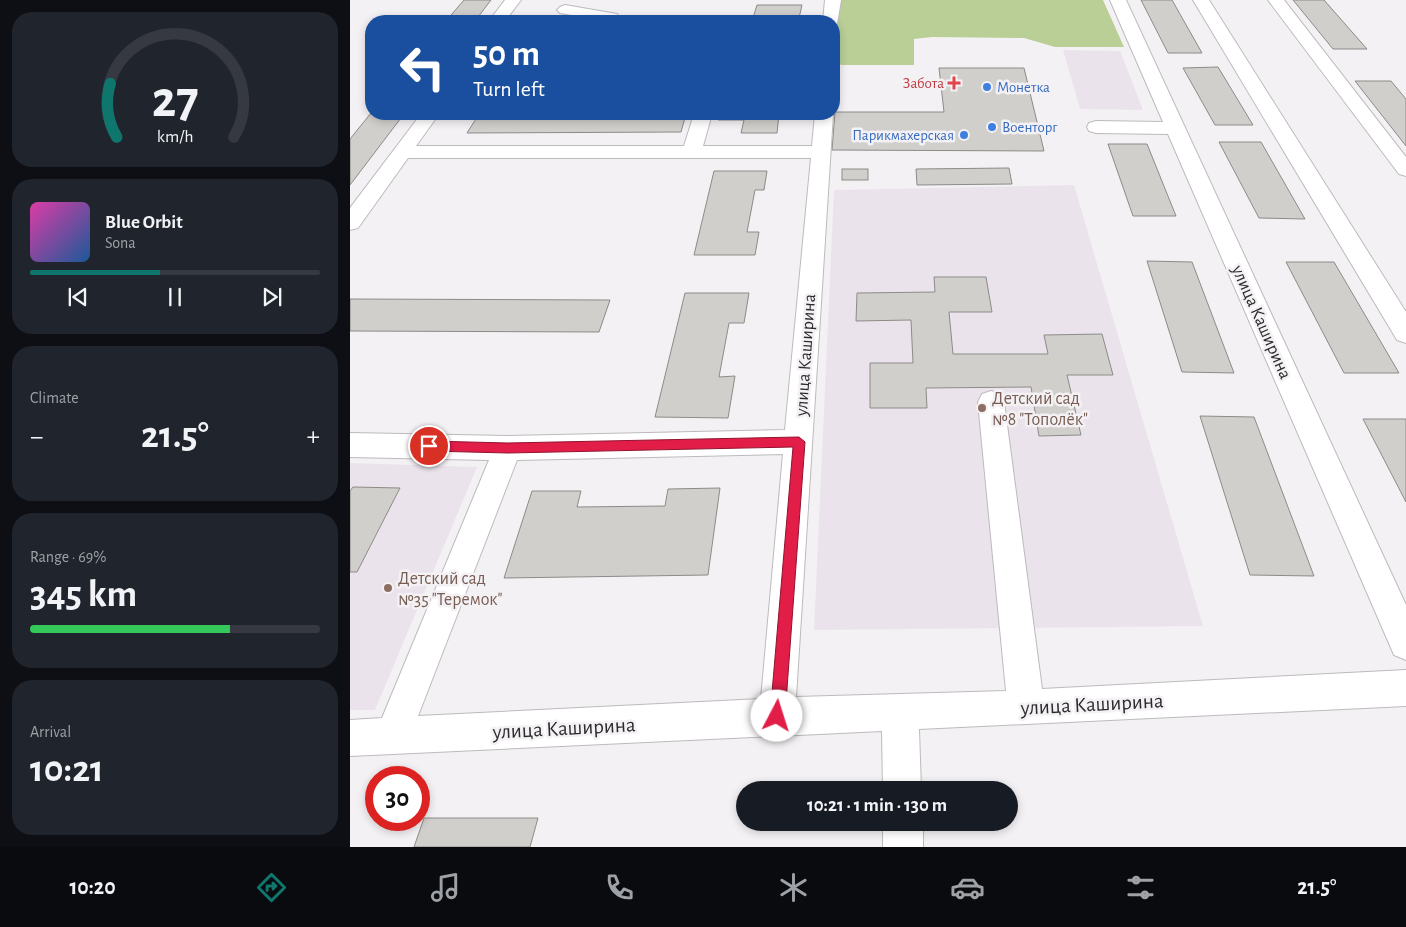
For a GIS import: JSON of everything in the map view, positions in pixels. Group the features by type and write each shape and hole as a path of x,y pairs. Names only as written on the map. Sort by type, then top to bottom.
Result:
{"street":[{"path":"502,15 513,0"},
{"path":"832,15 833,0"},
{"name":"улица Каширина","path":"1118,0 1406,643"},
{"path":"1201,0 1406,333"},
{"path":"1276,0 1406,170"},
{"path":"565,10 599,15"},
{"path":"350,224 426,120"},
{"path":"692,152 701,120"},
{"name":"улица Каширина","path":"777,716 824,120"},
{"path":"1096,127 1175,128"},
{"path":"402,152 821,152"},
{"path":"991,402 1026,708"},
{"path":"350,445 508,448 799,442"},
{"path":"392,737 508,448"},
{"name":"улица Каширина","path":"350,738 777,716 1026,708 1406,688"},
{"path":"900,712 902,781"},
{"path":"903,831 903,847"}],"shaded area":[{"path":"1063,50 1120,51 1143,110 1080,109"},
{"name":"Детский сад №8 \"Тополёк\"","path":"1074,185 1203,626 814,630 834,190"},
{"name":"Детский сад №35 \"Теремок\"","path":"350,463 477,467 375,710 350,710"}],"green space":[{"path":"837,0 1103,0 1124,47 1055,47 1024,38 932,37 914,39 914,65 841,65 840,15 836,15"}],"building":[{"path":"464,0 491,0 480,15 451,15"},
{"path":"1141,0 1172,0 1202,53 1168,53"},
{"path":"1293,0 1324,0 1367,49 1333,49"},
{"path":"757,5 802,5 800,15 754,15"},
{"path":"1218,67 1253,125 1215,125 1183,68"},
{"path":"939,68 1024,68 1044,151 832,150 834,120 840,120 840,112 944,112"},
{"path":"1355,81 1391,81 1406,99 1406,146"},
{"path":"365,120 399,120 350,185 350,139"},
{"path":"475,120 684,120 681,132 467,133"},
{"path":"744,120 778,120 777,133 741,133"},
{"path":"1219,142 1261,142 1305,219 1259,218"},
{"path":"1108,144 1147,144 1176,216 1133,216"},
{"path":"1009,168 1012,184 917,185 916,169"},
{"path":"842,169 868,169 868,180 842,180"},
{"path":"714,171 767,171 764,190 755,190 747,232 759,232 755,255 694,255"},
{"path":"1147,261 1192,262 1234,373 1182,372"},
{"path":"1286,262 1334,262 1399,373 1344,373"},
{"path":"934,277 986,277 992,312 949,312 953,354 1048,354 1044,335 1102,334 1113,375 1067,375 1081,435 1039,436 1031,387 926,388 927,408 870,408 870,363 913,363 911,320 856,321 857,293 935,292"},
{"path":"685,293 749,293 744,323 729,323 719,377 735,376 728,418 655,417"},
{"path":"350,299 610,300 599,332 350,331"},
{"path":"1200,416 1254,417 1314,576 1250,575"},
{"path":"1363,419 1406,419 1406,502"},
{"path":"353,487 400,488 357,572 350,572 350,491"},
{"path":"720,488 708,575 504,578 532,491 581,491 577,507 665,506 668,489"},
{"path":"430,818 538,818 530,847 414,847 420,831 430,831"}],"place":[{"name":"Забота","path":"954,83"},
{"name":"Монетка","path":"987,87"},
{"name":"Военторг","path":"992,127"},
{"name":"Парикмахерская","path":"964,135"},
{"name":"Детский сад №8 \"Тополёк\"","path":"982,408"},
{"name":"Детский сад №35 \"Теремок\"","path":"388,588"}],"route":[{"path":"429,446 508,448 799,442 777,716"}]}
